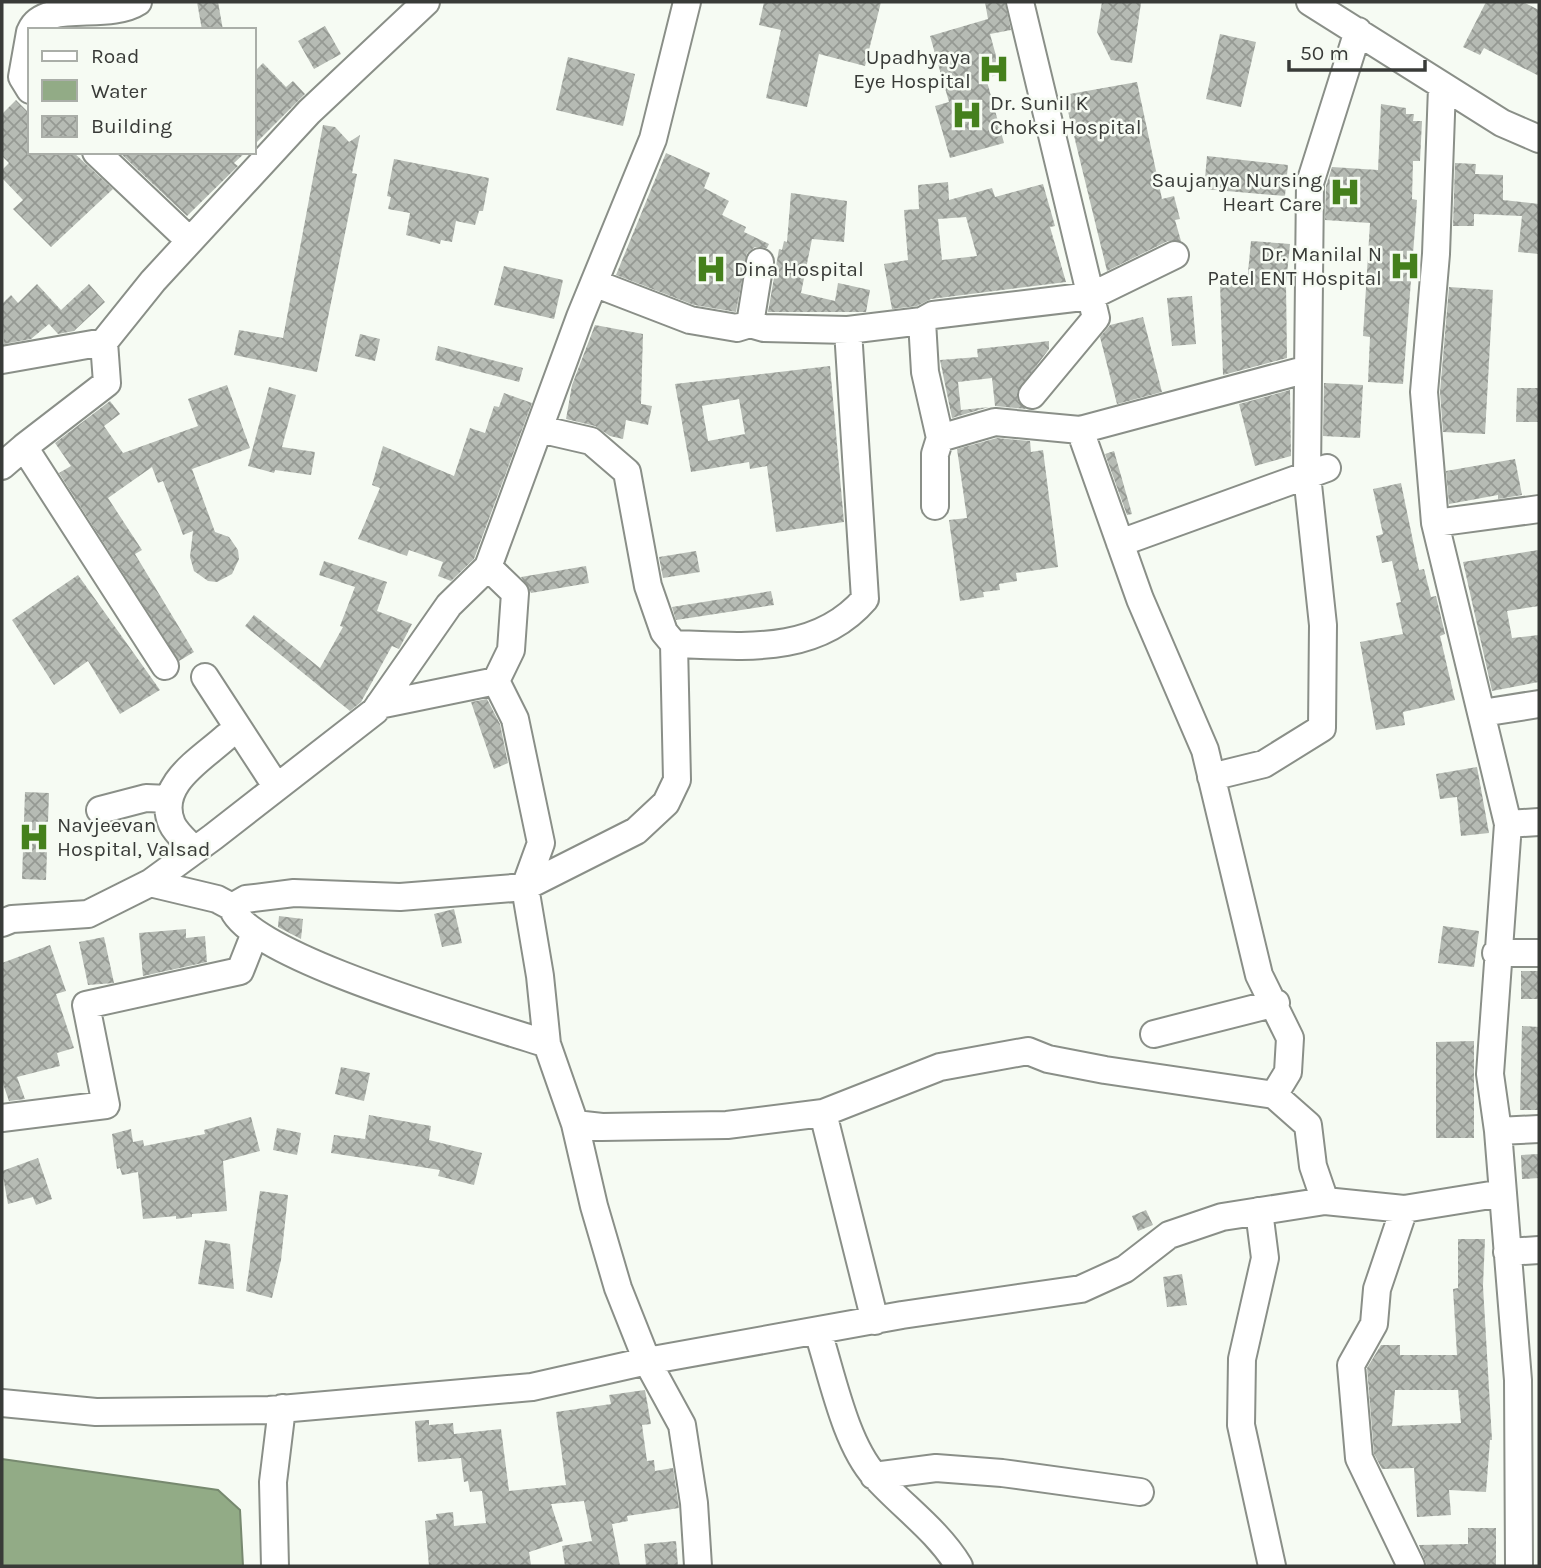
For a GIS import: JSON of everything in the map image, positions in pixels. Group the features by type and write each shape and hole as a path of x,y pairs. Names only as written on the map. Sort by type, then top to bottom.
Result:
{"street":[{"path":"31,28 33,22 44,13 118,11 138,2"},
{"path":"2,360 104,342 190,241 309,112 426,2"},
{"path":"2,923 12,919 88,914 150,883 335,744 379,705 449,605 488,567 594,283 653,139 687,2"},
{"path":"1020,2 1096,318 1032,395"},
{"path":"1313,3 1442,87 1502,123 1539,139"},
{"path":"1211,777 1264,764 1322,727 1324,625 1317,471 1308,369 1310,183 1358,31"},
{"path":"18,86 28,40"},
{"path":"1442,87 1436,254 1424,392 1435,523 1508,824 1496,953 1490,1074 1498,1130 1518,1380 1525,1552"},
{"path":"98,154 190,241"},
{"path":"594,283 690,320 737,328 750,324 764,328 848,330 922,321 933,315 1091,296 1175,255"},
{"path":"750,324 760,262"},
{"path":"922,321 925,372 940,438 935,454 935,506"},
{"path":"674,644 765,647 794,643 850,617 865,599 848,330"},
{"path":"2,466 107,383 104,342"},
{"path":"940,438 995,422 1080,430 1308,369"},
{"path":"232,907 246,899 294,893 400,897 525,887 636,831 666,803 677,780 674,644 664,632 648,586 627,472 591,442 539,429"},
{"path":"1080,430 1140,599 1205,750 1259,975 1276,1003 1290,1038 1288,1072 1274,1095"},
{"path":"24,447 165,666"},
{"path":"1120,543 1317,471"},
{"path":"1435,523 1539,509"},
{"path":"488,567 515,593 511,650 496,681"},
{"path":"205,677 276,786"},
{"path":"379,705 496,681"},
{"path":"496,681 515,719 541,843 525,887 540,976 547,1044 575,1124 594,1206 618,1288 647,1361 682,1425 694,1503 698,1566"},
{"path":"1482,713 1539,704"},
{"path":"194,850 172,824 169,799 175,782 226,737"},
{"path":"100,810 146,798 169,799"},
{"path":"1508,824 1539,822"},
{"path":"150,883 217,900 232,907"},
{"path":"232,907 235,919 255,933 320,968 547,1044"},
{"path":"2,1118 106,1105 86,1005 240,971 255,933"},
{"path":"1496,953 1539,953"},
{"path":"1154,1034 1276,1003"},
{"path":"575,1124 602,1127 727,1125 822,1114 940,1067 1028,1051 1048,1059 1105,1070 1274,1095 1308,1125 1313,1166 1325,1201"},
{"path":"822,1114 875,1321"},
{"path":"1498,1130 1539,1129"},
{"path":"2,1403 96,1412 282,1409 532,1387 647,1361 875,1321 1081,1289 1125,1269 1169,1235 1222,1217 1325,1201 1404,1209 1503,1193"},
{"path":"1404,1209 1377,1289 1374,1324 1351,1366 1359,1458 1411,1566"},
{"path":"1259,1211 1265,1258 1242,1359 1241,1425 1272,1566"},
{"path":"1507,1252 1539,1250"},
{"path":"818,1332 858,1452 874,1476 945,1544 959,1566"},
{"path":"275,1566 273,1482 282,1409"},
{"path":"874,1476 936,1468 1002,1473 1140,1492"}],"water":[{"path":"2,1459 218,1490 240,1510 243,1566 2,1566"}],"building":[{"path":"197,2 218,2 223,28 202,28"},
{"path":"764,2 881,2 865,66 819,54 807,107 766,98 781,30 759,25"},
{"path":"985,2 1005,2 1011,30 990,34 1001,74 986,78 1004,143 950,158 935,106 949,102 930,36 988,19"},
{"path":"1102,2 1141,3 1132,63 1111,60 1097,32"},
{"path":"1486,2 1523,2 1539,10 1539,76 1484,48 1480,55 1463,47"},
{"path":"325,26 341,54 314,69 298,41"},
{"path":"1220,34 1256,42 1241,107 1206,99"},
{"path":"568,57 635,74 623,126 556,110"},
{"path":"263,63 286,87 293,81 305,94 256,143 256,70"},
{"path":"1137,82 1162,199 1174,196 1180,219 1175,220 1181,241 1168,241 1107,271 1064,95"},
{"path":"16,100 28,112 28,154 75,154 113,189 51,247 13,209 23,200 2,178 2,170 9,163 2,156 2,114"},
{"path":"1381,104 1406,108 1406,114 1414,114 1413,121 1422,121 1420,161 1413,161 1412,199 1417,200 1403,384 1368,382 1370,337 1363,336 1370,223 1325,220 1326,186 1332,167 1378,170"},
{"path":"323,125 335,127 349,142 360,135 352,173 357,174 317,372 234,355 239,330 283,338"},
{"path":"666,153 710,173 704,188 729,201 722,215 746,227 744,232 769,244 767,248 755,247 747,253 736,312 694,305 616,275"},
{"path":"121,154 244,154 234,163 238,166 187,216"},
{"path":"1207,156 1288,165 1285,196 1204,189"},
{"path":"394,159 489,178 483,211 479,211 475,225 456,221 452,242 441,240 440,244 406,235 410,213 388,209 391,197 387,196"},
{"path":"1455,163 1476,164 1475,174 1503,175 1503,200 1539,204 1539,254 1518,252 1522,216 1474,214 1474,226 1453,226"},
{"path":"948,182 949,200 992,188 995,197 1043,184 1055,226 1050,227 1066,282 931,299 917,306 892,309 884,264 908,260 904,210 919,209 918,185","holes":["966,217 977,256 942,260 938,219"]},
{"path":"791,193 847,201 844,242 812,239 801,293 835,301 838,283 870,290 866,312 768,312 779,249 782,250 784,241 787,242"},
{"path":"1251,241 1290,244 1286,284 1287,358 1223,375 1220,283 1247,283"},
{"path":"504,266 563,280 554,319 494,305"},
{"path":"37,284 61,310 89,284 105,302 74,331 58,334 49,324 31,339 4,344 2,304 11,295 18,303"},
{"path":"1449,287 1493,290 1485,434 1443,432 1440,392"},
{"path":"1192,296 1196,344 1172,346 1167,298"},
{"path":"1143,317 1162,392 1117,404 1100,337 1110,325"},
{"path":"595,325 643,334 641,404 652,406 648,425 626,420 623,439 610,436 595,426 566,419 572,385"},
{"path":"360,334 380,339 375,361 355,356"},
{"path":"1049,341 1049,349 1017,392 1018,401 1026,409 995,406 992,378 958,382 961,410 989,407 952,418 940,360 978,357 977,349"},
{"path":"438,346 523,368 519,382 435,360"},
{"path":"830,366 844,522 776,532 767,466 750,469 749,462 691,472 675,384","holes":["739,399 745,434 708,441 702,406"]},
{"path":"1324,383 1363,385 1360,438 1323,436"},
{"path":"227,385 250,448 192,469 215,532 229,537 238,550 239,559 232,574 217,582 208,581 194,571 190,557 193,531 183,535 163,481 158,483 152,467 108,498 142,550 135,554 194,652 179,661 59,473 71,466 55,443 110,401 120,414 104,426 123,453 198,426 188,399"},
{"path":"269,387 296,395 282,447 315,452 311,475 275,470 274,473 248,466"},
{"path":"1517,388 1539,388 1539,422 1516,422"},
{"path":"1290,390 1291,456 1255,466 1239,404"},
{"path":"504,393 532,403 474,559 451,581 438,576 443,562 409,550 407,556 358,539 380,488 372,485 383,446 454,476 470,428 485,433 494,406 499,407"},
{"path":"997,438 1030,441 1031,452 1043,450 1058,567 1016,573 1017,581 999,584 1000,590 983,592 984,597 960,601 949,520 967,518 957,449"},
{"path":"1114,451 1132,514 1127,515 1105,454"},
{"path":"1515,459 1522,495 1498,499 1498,495 1449,504 1446,471"},
{"path":"1401,483 1419,570 1424,569 1431,597 1436,596 1445,634 1440,636 1455,700 1403,712 1405,725 1376,730 1360,642 1403,634 1396,603 1401,602 1392,561 1382,563 1376,536 1383,534 1373,489"},
{"path":"1539,550 1539,606 1507,611 1512,638 1539,635 1539,682 1492,691 1463,562"},
{"path":"696,551 700,572 663,578 659,557"},
{"path":"324,561 387,582 377,611 412,624 399,649 392,646 361,702 350,711 245,626 254,615 320,668 343,627 340,626 355,587 319,575"},
{"path":"586,566 589,583 531,593 521,577"},
{"path":"78,575 160,690 120,714 88,661 54,685 12,620"},
{"path":"771,591 774,605 676,620 672,607"},
{"path":"487,699 500,724 508,763 494,769 471,702"},
{"path":"1477,767 1489,833 1461,836 1457,797 1440,799 1436,774"},
{"path":"25,792 49,793 46,880 22,879"},
{"path":"454,909 462,943 442,947 434,914"},
{"path":"279,916 303,919 301,939 278,927"},
{"path":"1443,926 1479,931 1474,967 1438,963"},
{"path":"186,929 186,938 205,936 207,962 143,976 139,933"},
{"path":"104,937 114,983 88,985 79,942"},
{"path":"50,945 66,991 56,994 74,1048 57,1053 60,1066 17,1077 25,1099 9,1101 2,1081 2,963"},
{"path":"1521,971 1539,971 1539,999 1521,999"},
{"path":"1522,1026 1539,1027 1539,1110 1520,1110"},
{"path":"1474,1041 1474,1138 1436,1138 1436,1042"},
{"path":"341,1067 370,1073 364,1101 335,1094"},
{"path":"369,1115 431,1126 429,1140 482,1153 474,1185 438,1176 440,1170 331,1153 334,1135 365,1139"},
{"path":"251,1117 260,1151 223,1161 227,1211 192,1214 192,1217 176,1219 176,1216 143,1219 138,1172 122,1175 120,1168 117,1169 112,1134 131,1129 133,1142 143,1140 144,1146 205,1134 204,1130"},
{"path":"277,1128 301,1133 297,1155 273,1150"},
{"path":"1539,1154 1539,1178 1522,1179 1521,1155"},
{"path":"38,1158 52,1199 36,1205 33,1197 8,1204 2,1171"},
{"path":"260,1191 288,1195 281,1260 272,1298 246,1291"},
{"path":"1146,1210 1153,1225 1138,1231 1132,1216"},
{"path":"1458,1239 1485,1239 1483,1286 1492,1440 1486,1492 1449,1490 1451,1515 1417,1517 1414,1468 1382,1469 1374,1454 1367,1368 1381,1345 1400,1345 1400,1355 1457,1355 1453,1289 1458,1288","holes":["1395,1390 1458,1390 1461,1423 1392,1426"]},
{"path":"205,1240 230,1244 234,1289 198,1284"},
{"path":"1182,1274 1187,1305 1167,1307 1163,1277"},
{"path":"645,1390 651,1424 642,1425 647,1461 654,1460 655,1471 673,1468 679,1508 627,1516 628,1521 612,1524 620,1566 565,1566 562,1546 592,1541 584,1501 551,1504 563,1541 529,1552 531,1565 429,1566 425,1521 437,1519 436,1514 453,1512 454,1526 486,1523 482,1491 470,1492 468,1481 464,1482 461,1458 418,1462 415,1421 429,1420 429,1425 453,1423 454,1434 501,1429 509,1491 566,1485 556,1412 611,1404 609,1395"},
{"path":"1468,1528 1496,1528 1496,1566 1427,1566 1419,1545 1468,1544"},
{"path":"676,1541 678,1566 646,1566 644,1544"}],"place":[{"name":"Upadhyaya Eye Hospital","path":"994,69"},
{"name":"Dr. Sunil K Choksi Hospital","path":"967,115"},
{"name":"Saujanya Nursing Heart Care","path":"1345,192"},
{"name":"Dr. Manilal N Patel ENT Hospital","path":"1405,266"},
{"name":"Dina Hospital","path":"711,269"},
{"name":"Navjeevan Hospital, Valsad","path":"34,837"}]}
